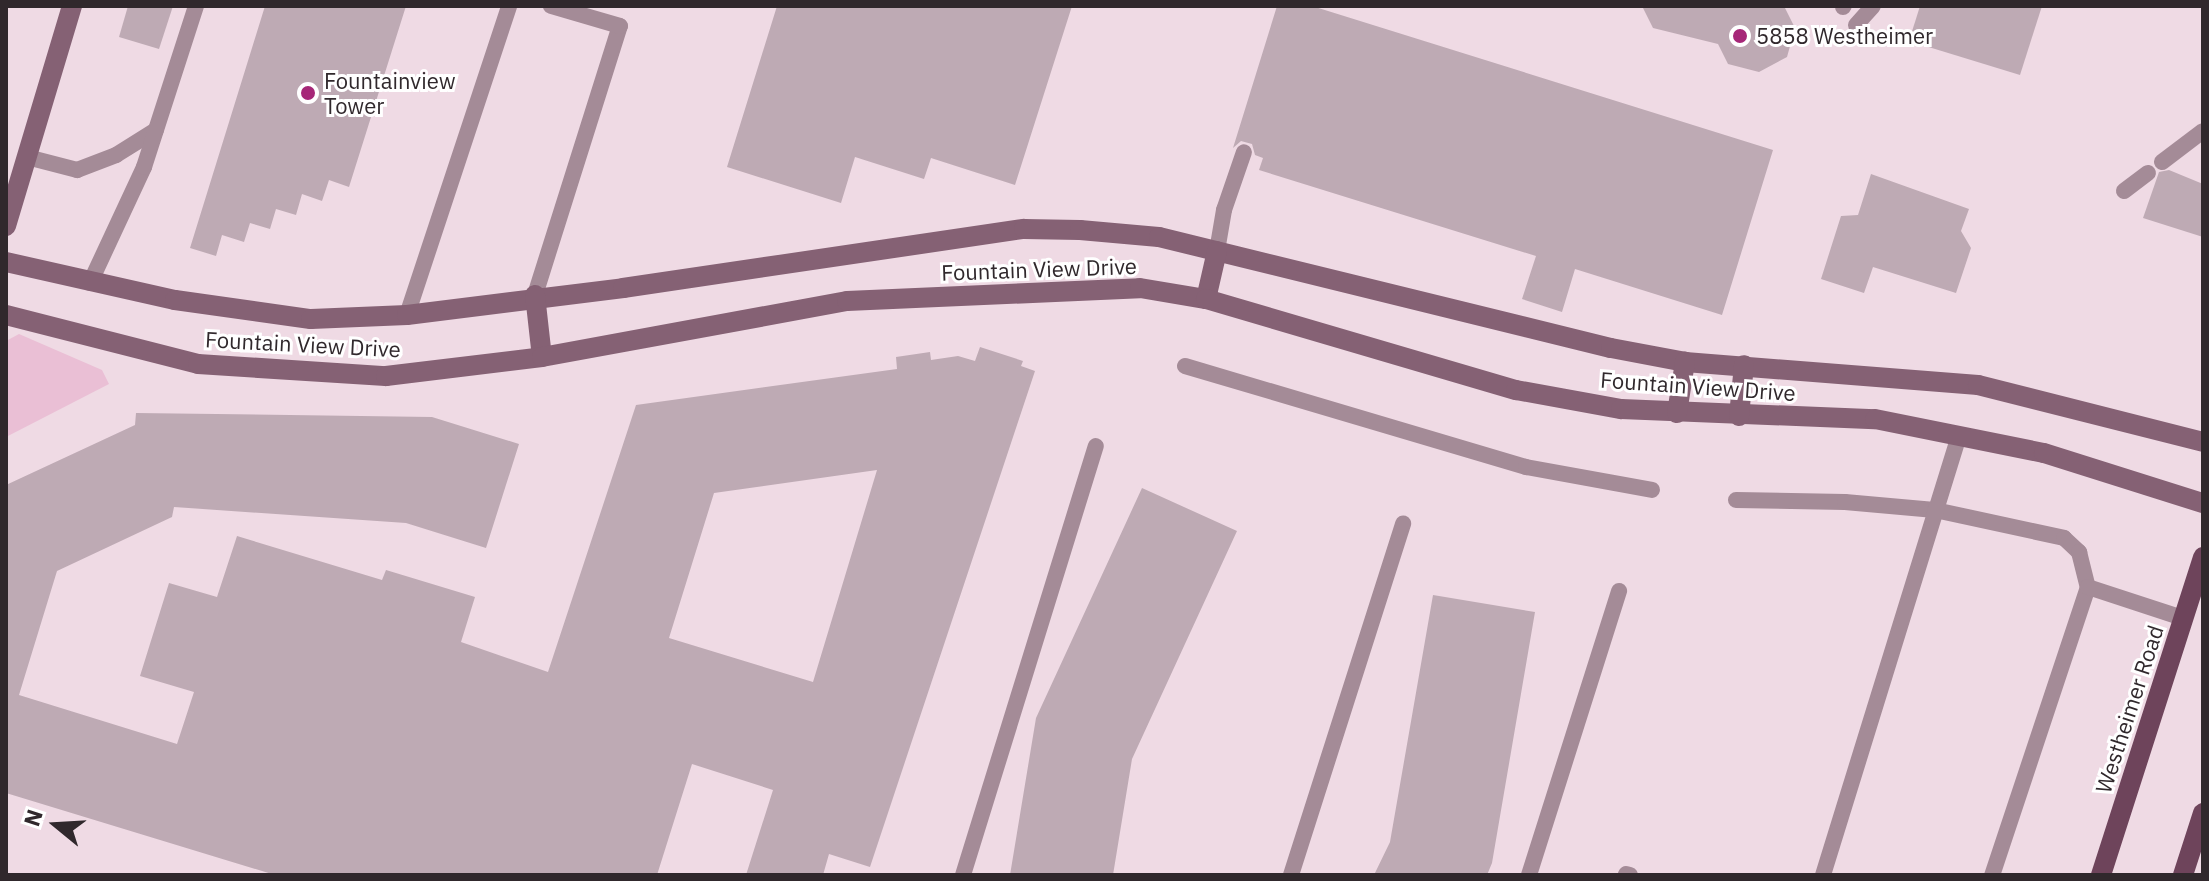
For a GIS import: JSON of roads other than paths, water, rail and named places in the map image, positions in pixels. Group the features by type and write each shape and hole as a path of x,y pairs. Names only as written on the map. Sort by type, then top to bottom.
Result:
{"main road":[{"path":"6,226 72,6"},
{"name":"Fountain View Drive","path":"6,262 90,283 311,319 407,315 535,295 623,288 1024,229 1159,237 1685,362 1978,385 2203,442"},
{"path":"1206,299 1217,251"},
{"name":"Fountain View Drive","path":"6,315 198,364 386,376 542,357 847,301 1140,288 1206,299 1516,390 1677,413 1875,419 2044,453 2203,503"},
{"path":"535,295 542,357"},
{"path":"1677,413 1685,362"},
{"path":"1739,416 1744,365"},
{"name":"Westheimer Road","path":"2101,875 2203,557"},
{"path":"2183,875 2203,813"}],"lane":[{"path":"90,283 156,130 196,6"},
{"path":"407,315 509,6"},
{"path":"535,295 620,26 551,6"},
{"path":"1856,25 1873,6"},
{"path":"27,157 77,170 116,155 156,130"},
{"path":"2162,162 2203,131"},
{"path":"1217,251 1224,210 1244,152"},
{"path":"2124,191 2148,173"},
{"path":"1185,366 1526,467 1652,490"},
{"path":"1823,875 1959,436"},
{"path":"963,875 1096,446"},
{"path":"1736,500 1935,510 2064,538 2086,565 2088,587 1992,875"},
{"path":"1291,875 1403,523"},
{"path":"2088,587 2183,618"},
{"path":"1529,875 1619,591"}],"place":[{"name":"5858 Westheimer","path":"1740,36"},
{"name":"Fountainview Tower","path":"308,93"}]}
